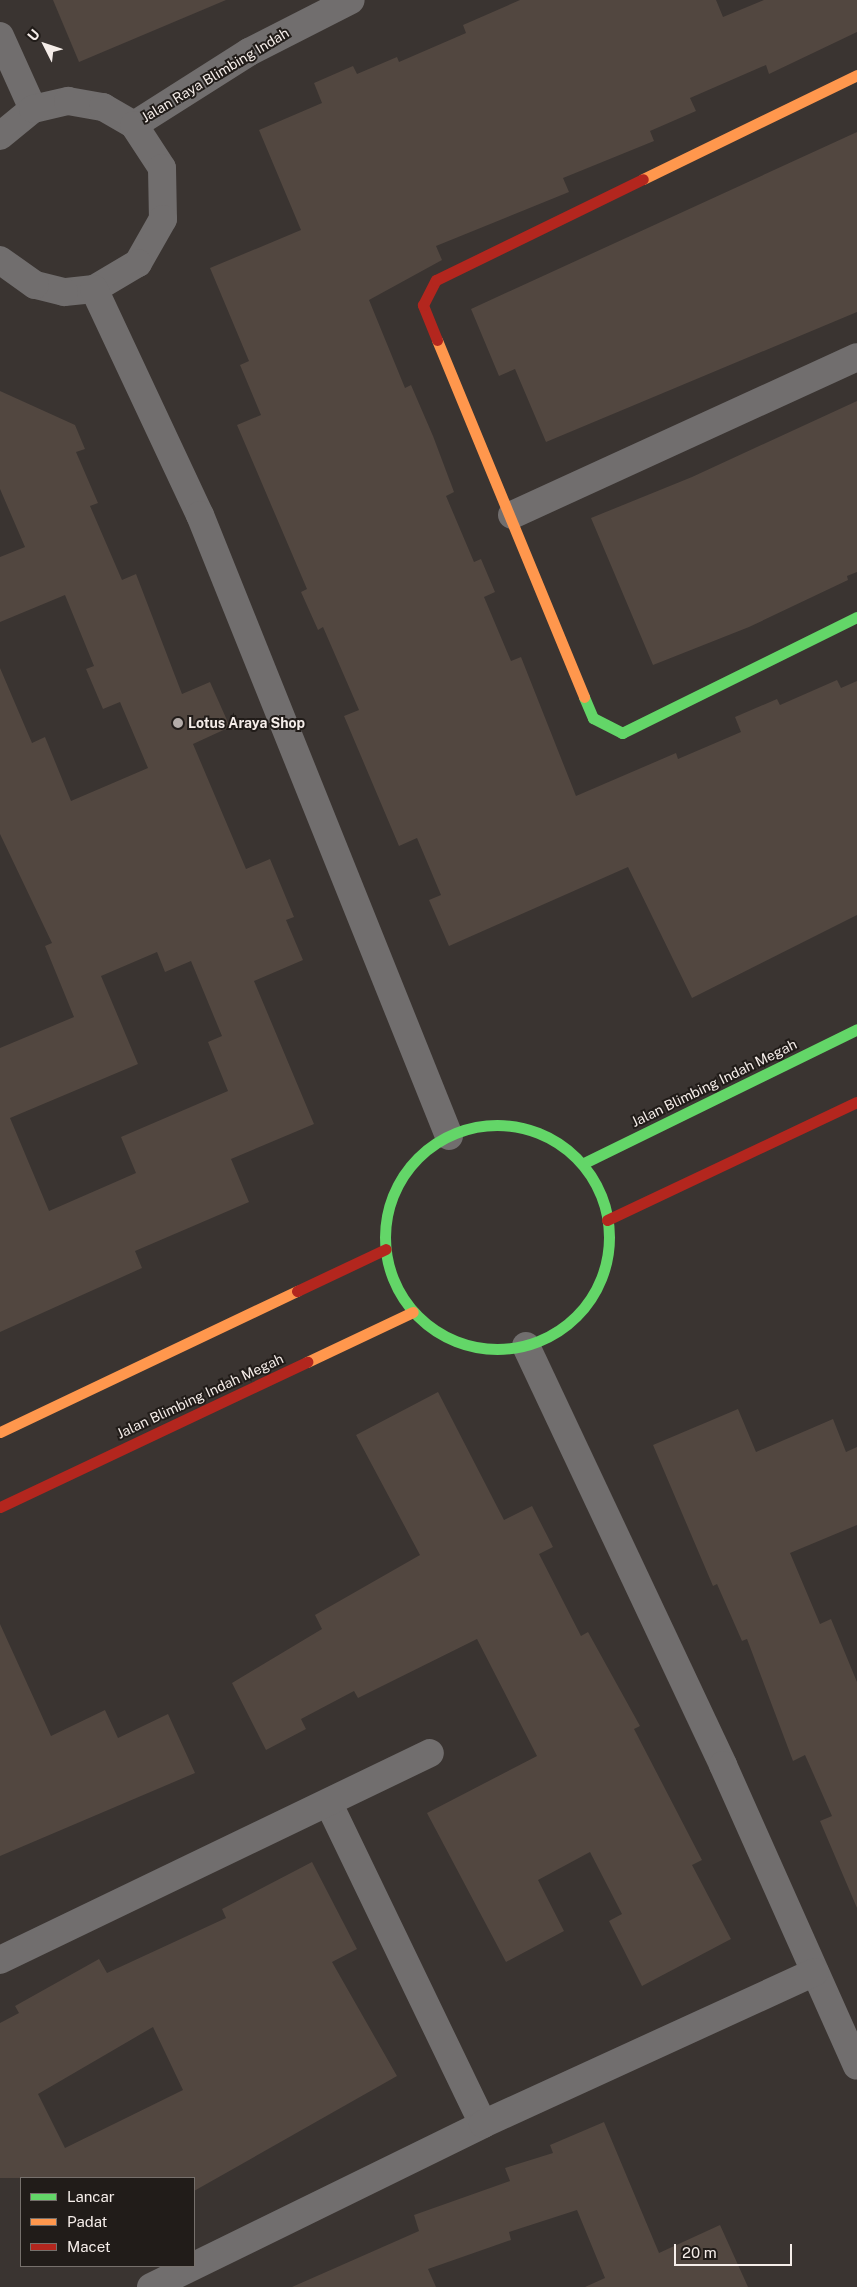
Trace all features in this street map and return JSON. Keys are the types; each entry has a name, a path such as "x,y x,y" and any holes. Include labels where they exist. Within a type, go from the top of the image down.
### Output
{"street":[{"name":"Jalan Raya Blimbing Indah","path":"134,125 249,52 351,0"},
{"path":"0,36 33,109"},
{"path":"857,75 432,283 423,305 512,515 594,718 611,731 622,734 857,617"},
{"path":"0,136 33,109 77,102 103,107 134,125 162,168 163,219 138,263 94,289 55,290 36,285 3,268"},
{"path":"94,289 200,515 449,1136"},
{"path":"512,515 857,357"},
{"name":"Jalan Blimbing Indah Megah","path":"584,1163 857,1029"},
{"path":"607,1220 857,1102"},
{"path":"484,1125 521,1126 555,1140 584,1163 602,1195 607,1220 606,1269 588,1304 561,1330 526,1346 495,1350 464,1345 436,1332 413,1312 396,1288 386,1249 391,1202 404,1175 424,1152 449,1136 484,1125"},
{"path":"0,1432 386,1249"},
{"name":"Jalan Blimbing Indah Megah","path":"0,1507 413,1312"},
{"path":"526,1346 857,2066"},
{"path":"0,1960 329,1804 430,1752"},
{"path":"329,1804 483,2124"},
{"path":"195,2265 483,2124 815,1972"},
{"path":"151,2287 192,2267"}],"building":[{"path":"53,0 226,0 79,62"},
{"path":"520,0 716,0 723,17 764,0 857,0 857,32 769,74 766,65 690,98 696,111 650,131 654,141 563,178 569,192 436,246 442,260 369,300 405,388 411,385 433,436 454,492 446,496 474,562 481,559 495,592 484,597 511,661 521,657 576,796 676,753 678,759 741,732 735,717 777,699 780,705 837,680 841,688 857,681 857,915 692,998 628,867 449,946 429,900 441,895 417,838 399,846 344,716 359,710 323,627 318,630 301,592 307,589 237,425 261,415 240,365 249,361 210,268 301,230 259,130 322,103 314,83 353,66 357,74 397,57 399,62 466,33 463,25"},
{"path":"857,132 857,312 546,442 515,369 499,376 471,309"},
{"path":"0,391 75,425 85,449 76,452 98,503 90,506 122,580 136,574 182,694 210,682 230,727 193,744 246,869 270,859 294,917 286,920 303,960 254,981 314,1124 231,1159 249,1202 135,1251 142,1268 0,1332 0,1048 74,1017 45,946 52,943 0,834 0,668 32,743 45,737 71,801 148,768 120,702 103,709 86,669 94,666 65,595 0,622 0,557 25,547 0,489","holes":["157,952 165,972 191,961 222,1036 208,1042 228,1091 121,1137 136,1173 49,1211 10,1118 138,1064 101,976"]},
{"path":"857,401 857,572 847,576 848,580 749,627 653,665 591,518 692,477"},
{"path":"438,1392 504,1520 532,1506 553,1547 539,1554 581,1636 588,1632 640,1726 634,1729 702,1860 692,1865 731,1939 642,1986 609,1921 622,1914 590,1852 538,1880 564,1931 506,1962 427,1813 537,1756 477,1639 358,1698 354,1691 301,1719 306,1729 266,1750 232,1683 322,1629 315,1615 420,1555 356,1435"},
{"path":"738,1409 756,1452 833,1419 846,1452 857,1447 857,1525 790,1553 820,1624 831,1619 857,1682 857,1908 820,1821 832,1816 805,1755 793,1761 747,1639 742,1641 717,1584 713,1586 653,1445"},
{"path":"0,1624 51,1736 105,1710 118,1738 168,1714 195,1773 0,1856"},
{"path":"312,1862 357,1949 332,1962 397,2076 195,2190 195,2177 0,2178 0,2023 19,2013 15,2006 99,1959 107,1973 226,1918 222,1909","holes":["153,2027 183,2090 65,2148 38,2094"]},
{"path":"604,2122 659,2253 720,2225 748,2287 585,2287 605,2278 577,2210 509,2232 511,2240 428,2269 436,2287 292,2287 419,2231 414,2215 510,2181 505,2168 553,2153 550,2145"}],"traffic: fast":[{"path":"584,697 593,718 622,733 857,617"},
{"path":"584,1163 857,1029"},
{"path":"497,1125 519,1127 550,1138 568,1150 584,1166 596,1184 604,1205 609,1237 607,1259 596,1290 584,1308 568,1324 550,1336 529,1344 497,1349 475,1347 444,1336 426,1324 410,1308 398,1290 390,1269 385,1237 387,1215 398,1184 410,1166 426,1150 444,1138 465,1130 497,1125"}],"traffic: slow":[{"path":"643,179 857,75"},
{"path":"437,340 584,697"},
{"path":"0,1432 297,1291"},
{"path":"307,1362 413,1312"}],"traffic: jam":[{"path":"437,340 423,305 436,280 643,179"},
{"path":"607,1220 857,1102"},
{"path":"297,1291 386,1249"},
{"path":"0,1507 307,1362"}],"place":[{"name":"Lotus Araya Shop","path":"178,723"}]}
